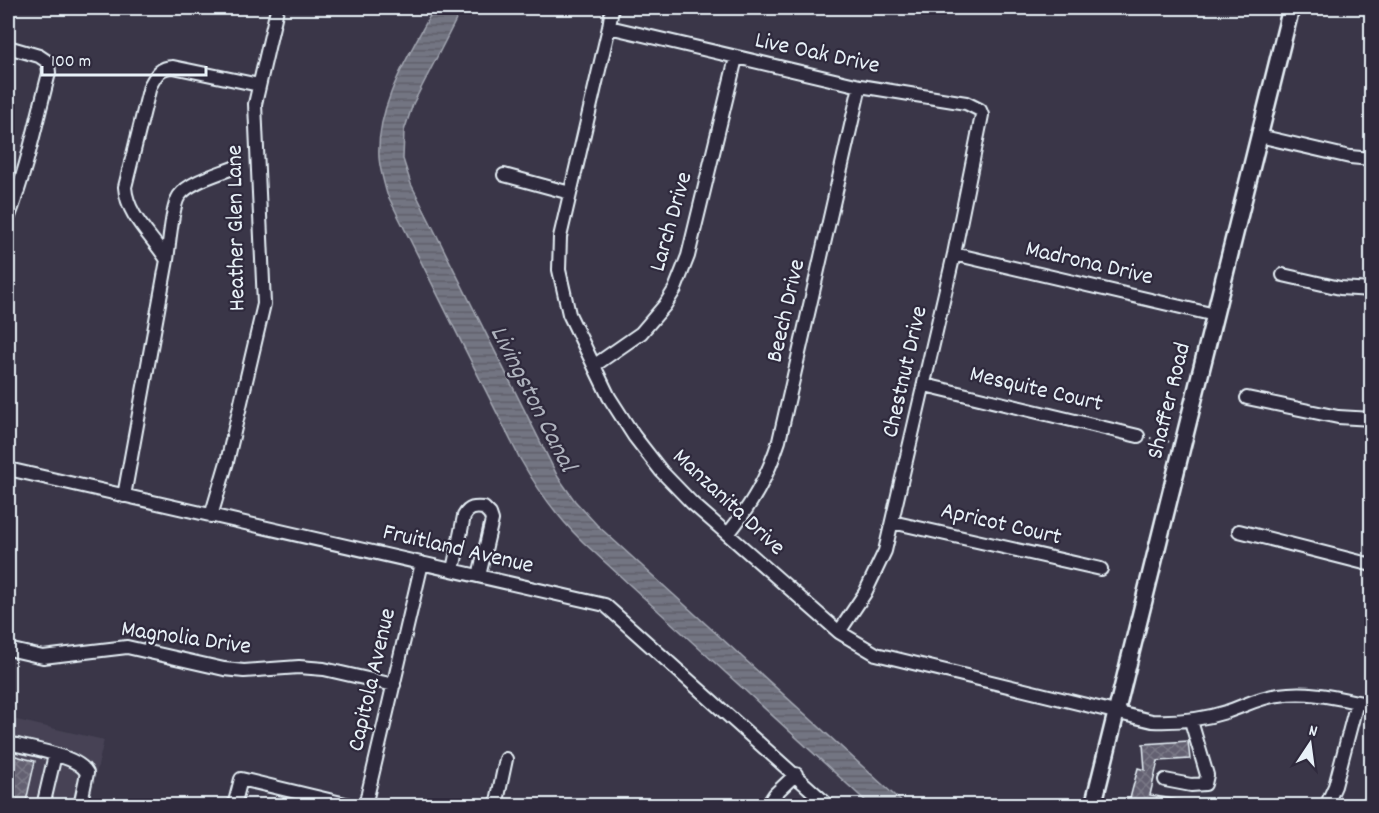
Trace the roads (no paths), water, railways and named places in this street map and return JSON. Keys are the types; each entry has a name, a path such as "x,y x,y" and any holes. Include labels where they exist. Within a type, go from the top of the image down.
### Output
{"main road":[{"name":"Shaffer Road","path":"1093,806 1291,8"}],"street":[{"name":"Heather Glen Lane","path":"212,516 264,304 255,104 280,8"},
{"name":"Manzanita Drive","path":"612,8 560,237 559,270 569,314 609,397 662,472 692,503 839,632 876,654 1152,721 1191,721 1227,712 1257,700 1290,693 1322,694 1371,705"},
{"name":"Live Oak Drive","path":"609,27 860,86 966,103 980,110"},
{"path":"8,46 39,56 48,62 49,73 19,189 8,219"},
{"name":"Larch Drive","path":"595,365 640,333 665,305 679,281 688,256 736,58"},
{"path":"167,260 129,207 125,195 125,186 150,86 157,73 165,67 173,66 259,86"},
{"name":"Beech Drive","path":"728,534 750,506 765,479 779,441 860,86"},
{"name":"Chestnut Drive","path":"839,632 876,572 885,551 954,254 982,119 980,110"},
{"path":"1259,136 1350,157 1371,159"},
{"path":"124,496 175,205 179,196 202,180 233,168"},
{"path":"504,175 570,193"},
{"name":"Madrona Drive","path":"954,254 1215,315"},
{"path":"1283,275 1340,288 1371,290"},
{"name":"Mesquite Court","path":"925,385 1138,436"},
{"path":"1247,398 1338,417 1371,419"},
{"name":"Fruitland Avenue","path":"8,470 605,605 829,806"},
{"path":"453,570 464,516 472,507 484,508 492,520 479,576"},
{"name":"Apricot Court","path":"892,522 1101,570"},
{"path":"1239,531 1371,565"},
{"name":"Capitola Avenue","path":"365,806 422,563"},
{"name":"Magnolia Drive","path":"8,649 43,657 127,647 224,669 244,671 299,666 324,669 394,685"},
{"path":"1326,806 1335,786 1357,702"},
{"path":"1165,780 1191,785 1205,784 1207,776 1191,721"},
{"path":"8,743 55,755 79,764 87,773 80,806"},
{"path":"44,806 55,755"},
{"path":"496,806 506,759"},
{"path":"767,806 795,774"},
{"path":"234,806 241,779 354,806"}],"water":[{"path":"434,8 462,8 413,104 404,131 403,159 411,184 558,477 575,501 597,525 905,805 870,805 583,542 556,512 526,469 387,194 380,167 380,138 389,99 405,61"}],"water label":[{"name":"Livingston Canal","path":"532,399"}]}
